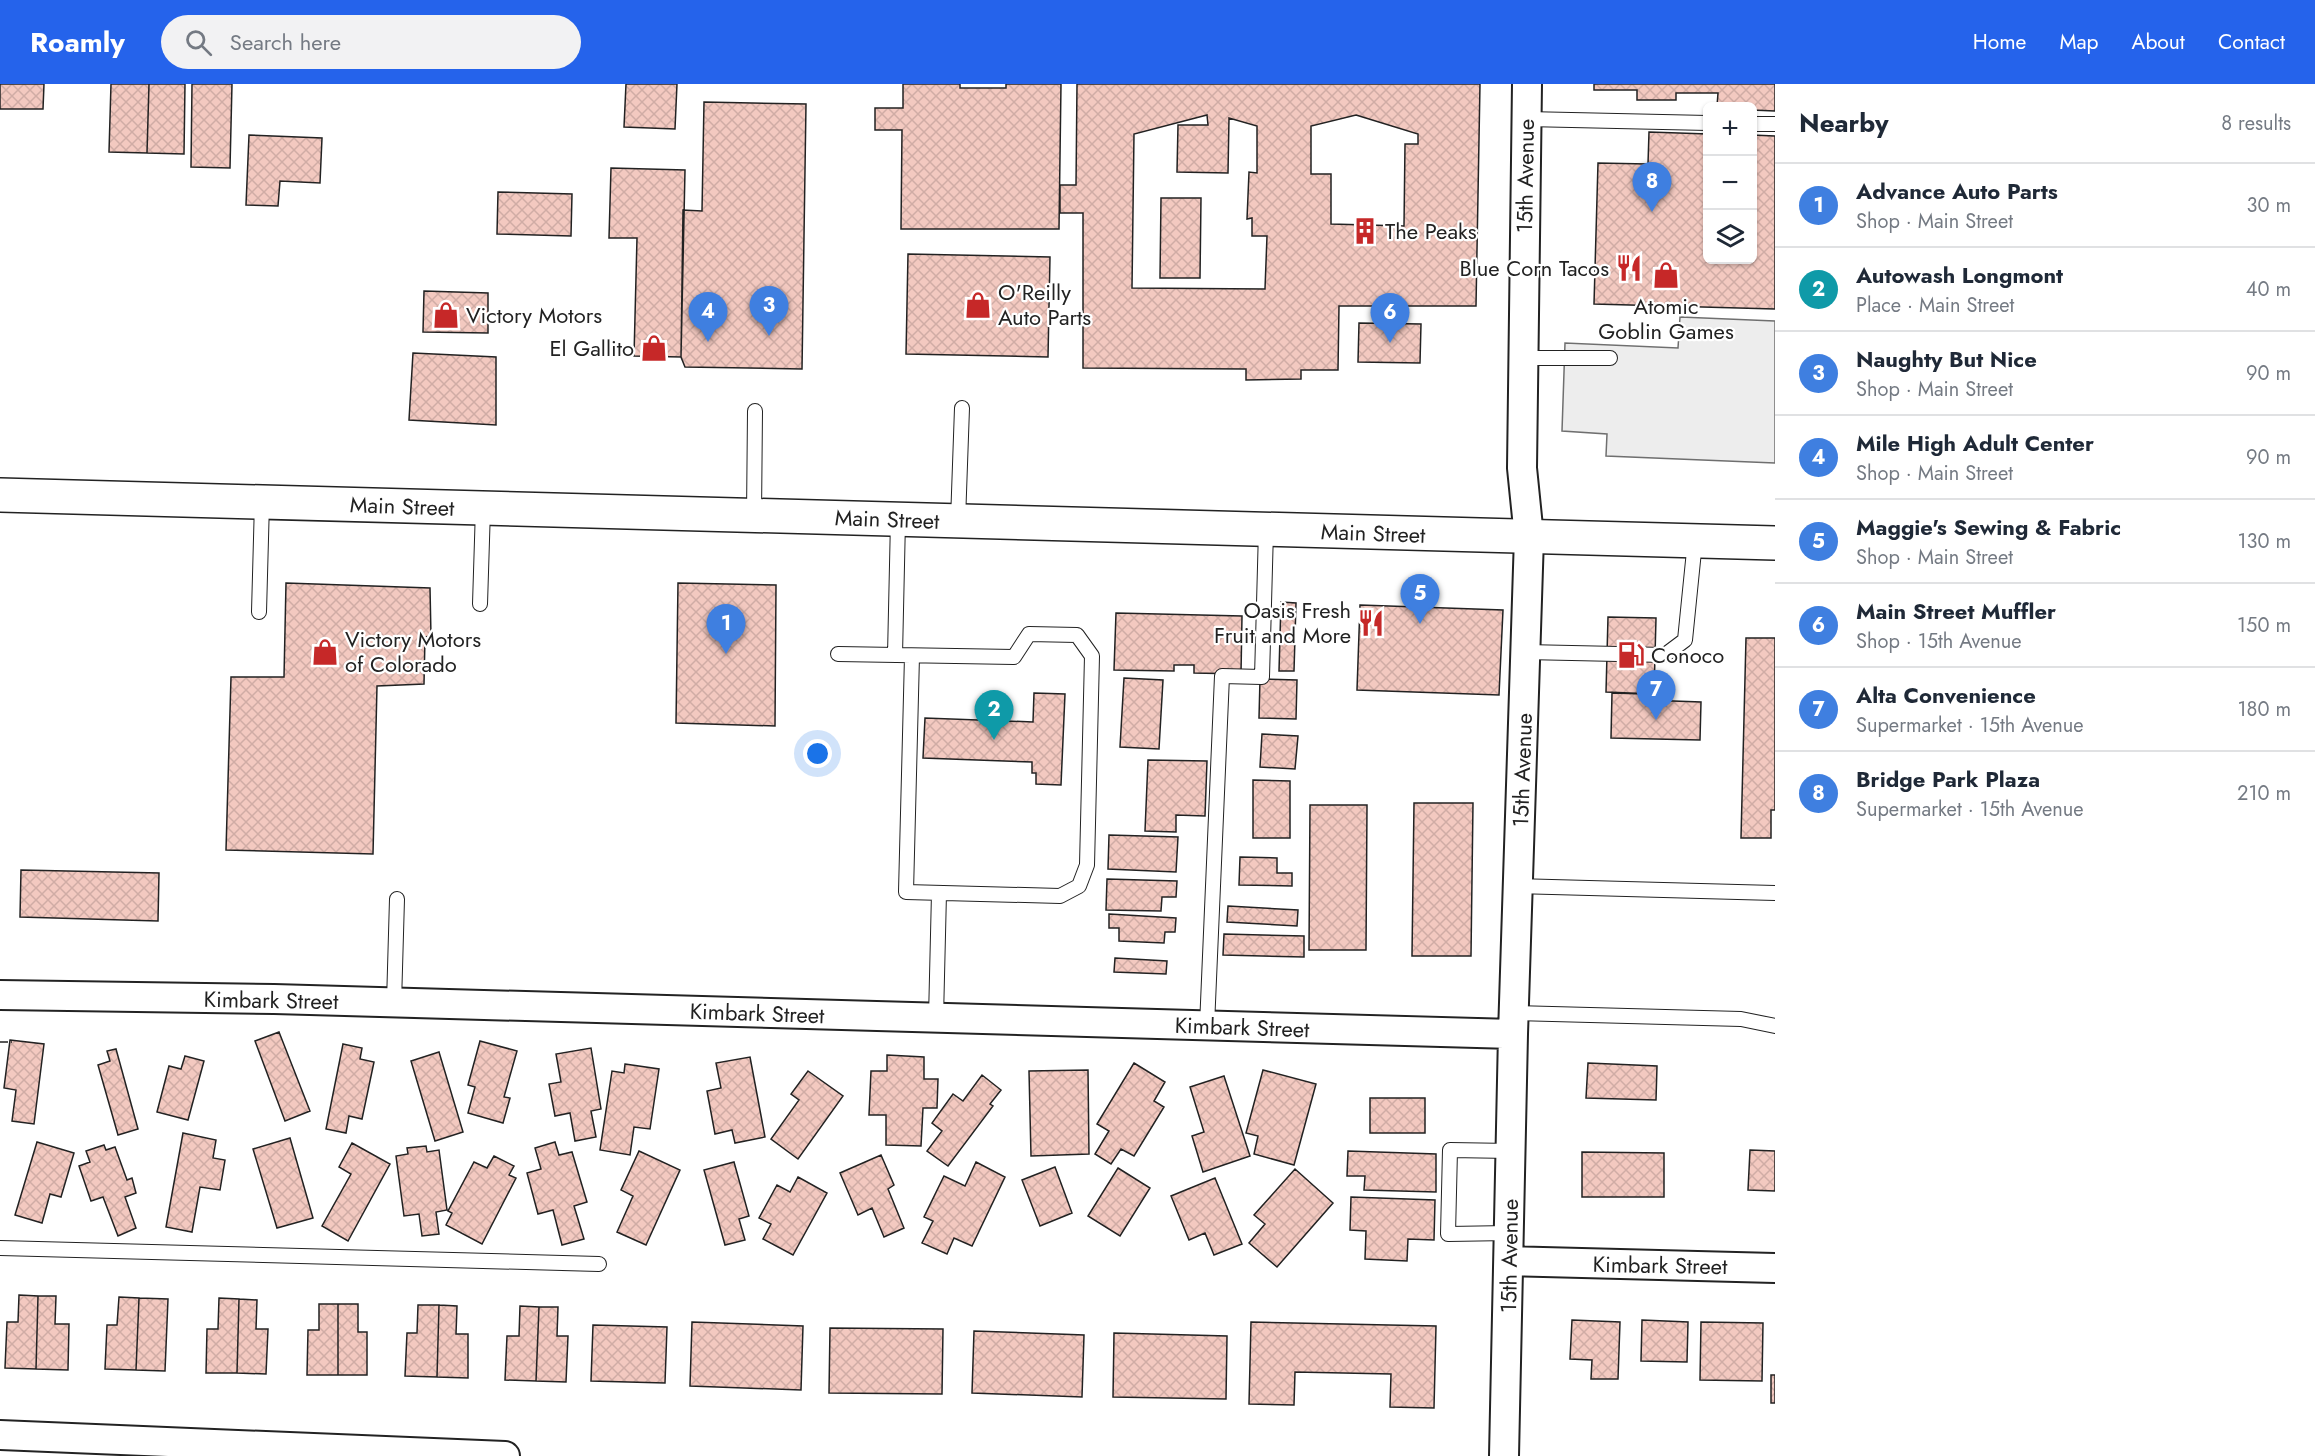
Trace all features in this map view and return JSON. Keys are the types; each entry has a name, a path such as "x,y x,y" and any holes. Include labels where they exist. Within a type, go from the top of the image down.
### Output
{"highway":[{"name":"Main Street","path":"0,495 1775,543"}],"street":[{"name":"15th Avenue","path":"1504,1456 1529,537 1522,468 1527,84"},
{"name":"Kimbark Street","path":"0,995 394,1003 1207,1026 1514,1024"},
{"name":"Kimbark Street","path":"1509,1262 1775,1268"},
{"path":"0,1435 505,1456"}],"lane":[{"path":"1526,119 1703,123"},
{"path":"1757,124 1775,124"},
{"path":"1524,358 1610,358"},
{"path":"958,521 962,408"},
{"path":"754,516 755,411"},
{"path":"259,612 262,502"},
{"path":"480,604 483,508"},
{"path":"895,655 898,520"},
{"path":"1207,1026 1222,676 1262,677 1266,530"},
{"path":"1525,652 1665,655 1685,640 1695,541"},
{"path":"838,654 1014,657 1029,634 1077,635 1092,656 1087,865 1079,886 1060,896 906,892 912,656"},
{"path":"1518,886 1775,893"},
{"path":"936,1018 939,893"},
{"path":"394,1003 397,899"},
{"path":"1514,1024 1741,1019 1775,1026"},
{"path":"1509,1233 1448,1233 1450,1150 1511,1151"},
{"path":"0,1248 599,1264"}],"shaded area":[{"path":"1680,317 1775,321 1775,463 1606,456 1607,434 1562,431 1565,343 1678,348"}],"building":[{"path":"0,84 44,84 43,109 0,109"},
{"path":"111,84 149,84 147,153 109,152"},
{"path":"149,84 185,84 184,154 147,153"},
{"path":"192,84 232,84 230,168 191,167"},
{"path":"626,84 677,84 675,129 624,127"},
{"path":"903,84 960,84 960,88 1006,88 1006,84 1061,84 1059,229 901,229 902,130 875,130 875,108 903,108"},
{"name":"The Peaks","path":"1077,84 1480,84 1476,306 1339,306 1338,370 1301,370 1301,379 1246,380 1246,369 1083,368 1083,213 1060,213 1060,185 1076,185","holes":["1207,115 1208,125 1178,125 1177,172 1228,173 1229,118 1257,126 1257,173 1249,172 1247,219 1252,218 1252,236 1267,236 1265,289 1132,288 1134,134","1356,115 1418,134 1418,144 1405,144 1404,226 1331,224 1331,174 1311,174 1311,126"]},
{"path":"1594,84 1775,84 1775,111 1757,110 1757,102 1717,102 1718,93 1676,93 1676,100 1637,100 1637,90 1594,90"},
{"path":"704,102 806,104 802,369 685,367 681,357 683,210 702,211"},
{"path":"1649,132 1703,134 1703,264 1757,264 1757,135 1775,136 1775,309 1594,304 1598,163 1648,164"},
{"path":"249,135 322,138 320,183 280,181 278,206 246,205"},
{"path":"611,168 685,170 681,357 634,356 637,238 609,238"},
{"path":"498,192 572,194 571,236 497,234"},
{"path":"1161,198 1201,198 1200,278 1160,278"},
{"name":"O'Reilly Auto Parts","path":"908,254 1050,257 1048,357 906,354"},
{"path":"424,291 488,293 488,333 423,332"},
{"path":"1359,323 1421,324 1420,363 1358,362"},
{"path":"413,353 496,357 496,425 409,420"},
{"path":"286,583 430,588 431,636 425,637 424,684 377,686 373,854 226,850 231,677 284,677"},
{"path":"678,583 776,585 775,726 676,723"},
{"path":"1281,602 1296,603 1294,671 1279,671"},
{"path":"1360,605 1503,610 1499,695 1357,690"},
{"path":"1116,613 1242,616 1241,674 1194,673 1194,665 1174,665 1174,671 1114,670"},
{"name":"Conoco","path":"1608,617 1656,618 1654,694 1606,692"},
{"path":"1746,638 1775,638 1775,810 1771,810 1771,838 1741,838"},
{"path":"1124,678 1163,680 1159,749 1120,747"},
{"path":"1260,679 1297,680 1296,719 1259,718"},
{"path":"1034,693 1065,694 1061,785 1036,784 1036,773 1032,773 1032,762 923,758 925,718 1033,722"},
{"path":"1612,693 1645,694 1645,700 1701,702 1700,740 1611,738"},
{"path":"1262,734 1298,736 1295,769 1260,767"},
{"path":"1148,760 1207,761 1205,816 1176,815 1176,832 1145,831"},
{"path":"1253,780 1290,781 1290,838 1253,838"},
{"path":"1414,803 1473,803 1471,956 1412,956"},
{"path":"1310,805 1367,805 1366,950 1309,950"},
{"path":"1109,835 1178,837 1176,872 1108,869"},
{"path":"1240,857 1277,858 1277,873 1292,873 1292,886 1239,885"},
{"path":"21,870 159,873 158,921 20,917"},
{"path":"1107,879 1177,881 1176,897 1162,897 1161,911 1106,910"},
{"path":"1228,906 1298,910 1297,926 1227,922"},
{"path":"1109,914 1176,918 1175,932 1165,932 1164,943 1119,941 1119,928 1109,928"},
{"path":"1224,934 1304,936 1304,957 1223,955"},
{"path":"1115,958 1167,961 1166,974 1114,972"},
{"path":"279,1032 310,1111 285,1121 255,1041"},
{"path":"10,1040 44,1044 34,1124 12,1121 16,1090 4,1088"},
{"path":"480,1041 517,1051 504,1097 510,1098 503,1123 468,1113 475,1087 468,1085"},
{"path":"343,1044 362,1048 360,1059 374,1062 362,1119 349,1116 346,1133 326,1129"},
{"path":"591,1048 601,1109 591,1111 596,1137 575,1141 570,1113 555,1116 549,1084 561,1082 556,1054"},
{"path":"116,1049 138,1129 118,1135 98,1065 110,1061 107,1051"},
{"path":"439,1052 463,1132 435,1141 411,1061"},
{"path":"887,1055 924,1057 924,1079 938,1079 937,1108 923,1108 921,1146 886,1145 886,1115 869,1115 871,1071 887,1071"},
{"path":"185,1056 204,1061 188,1120 157,1112 169,1066 181,1069"},
{"path":"750,1057 765,1137 735,1143 732,1130 715,1134 707,1091 721,1088 716,1063"},
{"path":"1134,1063 1165,1082 1154,1101 1164,1107 1134,1156 1121,1149 1111,1164 1095,1154 1109,1131 1097,1124"},
{"path":"1588,1063 1657,1066 1656,1100 1586,1098"},
{"path":"625,1064 659,1069 650,1129 634,1127 630,1155 600,1150 612,1071 624,1073"},
{"path":"1088,1070 1089,1154 1031,1156 1029,1071"},
{"path":"1263,1070 1316,1084 1294,1165 1254,1154 1258,1136 1246,1133"},
{"path":"808,1071 843,1096 798,1159 771,1139 799,1100 791,1094"},
{"path":"982,1075 1001,1090 990,1104 993,1106 948,1166 927,1151 942,1131 932,1123 953,1094 963,1101"},
{"path":"1224,1076 1250,1156 1203,1172 1192,1136 1204,1132 1190,1087"},
{"path":"1370,1098 1425,1098 1425,1133 1370,1133"},
{"path":"183,1133 216,1140 213,1158 225,1160 220,1190 200,1187 192,1232 166,1227"},
{"path":"290,1138 313,1218 277,1228 253,1149"},
{"path":"37,1142 74,1153 61,1197 50,1194 42,1223 15,1215"},
{"path":"555,1142 559,1155 572,1152 587,1202 574,1206 584,1239 562,1245 553,1210 538,1214 527,1173 541,1169 535,1148"},
{"path":"352,1143 390,1164 348,1241 322,1226 351,1174 339,1167"},
{"path":"104,1145 106,1150 115,1147 127,1180 132,1178 136,1193 125,1197 136,1228 118,1236 103,1197 91,1201 79,1166 90,1162 86,1151"},
{"path":"426,1146 427,1152 439,1150 447,1210 436,1212 439,1234 422,1236 419,1214 404,1216 396,1156 408,1154 407,1148"},
{"path":"1750,1150 1775,1151 1775,1191 1748,1190"},
{"path":"639,1151 680,1170 646,1245 617,1232 633,1196 621,1190"},
{"path":"1348,1151 1436,1154 1436,1192 1364,1190 1365,1176 1347,1176"},
{"path":"1582,1152 1664,1153 1664,1197 1582,1197"},
{"path":"881,1155 894,1185 888,1189 904,1228 884,1237 872,1208 858,1215 840,1173"},
{"path":"494,1156 514,1166 509,1175 516,1178 482,1244 446,1225 452,1213 448,1211 474,1162 487,1168"},
{"path":"734,1162 749,1216 739,1219 745,1240 725,1245 704,1170"},
{"path":"976,1162 1005,1177 972,1246 954,1238 947,1254 922,1243 933,1221 924,1217 944,1176 965,1186"},
{"path":"1055,1167 1072,1213 1040,1226 1022,1180"},
{"path":"1118,1168 1150,1188 1120,1236 1088,1216"},
{"path":"1295,1169 1333,1203 1277,1267 1249,1243 1265,1224 1254,1215"},
{"path":"798,1177 827,1193 793,1255 763,1239 771,1224 759,1218 777,1185 790,1192"},
{"path":"1215,1178 1242,1244 1214,1255 1205,1233 1189,1240 1171,1196"},
{"path":"1351,1197 1435,1200 1434,1240 1408,1239 1407,1261 1365,1259 1366,1231 1350,1230"},
{"path":"19,1295 38,1296 36,1369 5,1368 7,1322 18,1322"},
{"path":"38,1296 56,1296 55,1324 69,1324 68,1370 36,1369"},
{"path":"119,1297 139,1298 136,1370 105,1369 107,1325 117,1325"},
{"path":"139,1298 168,1299 165,1371 136,1370"},
{"path":"219,1298 239,1299 237,1373 206,1373 207,1329 218,1329"},
{"path":"239,1299 257,1300 256,1329 268,1329 266,1374 237,1373"},
{"path":"319,1304 338,1304 338,1375 307,1375 308,1330 319,1330"},
{"path":"338,1304 358,1304 358,1332 367,1332 367,1375 338,1375"},
{"path":"418,1305 439,1305 437,1377 405,1376 407,1333 417,1333"},
{"path":"439,1305 457,1306 456,1334 468,1334 468,1378 437,1377"},
{"path":"520,1306 539,1307 536,1381 505,1380 507,1336 519,1336"},
{"path":"539,1307 558,1307 557,1336 568,1336 566,1382 536,1381"},
{"path":"1572,1320 1620,1322 1618,1379 1591,1379 1592,1360 1570,1359"},
{"path":"1642,1320 1688,1322 1687,1362 1641,1361"},
{"path":"692,1322 803,1326 801,1390 690,1386"},
{"path":"1251,1322 1436,1326 1434,1408 1390,1407 1391,1374 1295,1372 1294,1405 1249,1404"},
{"path":"1701,1322 1763,1323 1762,1381 1700,1380"},
{"path":"593,1325 667,1327 665,1383 591,1381"},
{"path":"830,1328 943,1329 942,1394 829,1393"},
{"path":"974,1331 1084,1335 1082,1397 972,1393"},
{"path":"1114,1333 1227,1336 1226,1399 1113,1397"},
{"path":"1771,1375 1775,1375 1775,1403 1771,1403"}],"fence":[{"path":"0,1042 12,1042"}],"place":[{"name":"Bridge Park Plaza","path":"1652,212"},
{"name":"The Peaks","path":"1365,231"},
{"name":"Blue Corn Tacos","path":"1629,268"},
{"name":"Atomic Goblin Games","path":"1666,275"},
{"name":"O'Reilly Auto Parts","path":"978,305"},
{"name":"Victory Motors","path":"446,315"},
{"name":"Naughty But Nice","path":"769,336"},
{"name":"Mile High Adult Center","path":"708,342"},
{"name":"Main Street Muffler","path":"1390,343"},
{"name":"El Gallito","path":"654,348"},
{"name":"Oasis Fresh Fruit and More","path":"1371,623"},
{"name":"Maggie's Sewing & Fabric","path":"1420,624"},
{"name":"Victory Motors of Colorado","path":"325,652"},
{"name":"Advance Auto Parts","path":"726,654"},
{"name":"Conoco","path":"1631,655"},
{"name":"Alta Convenience","path":"1656,720"},
{"name":"Autowash Longmont","path":"994,740"}]}
